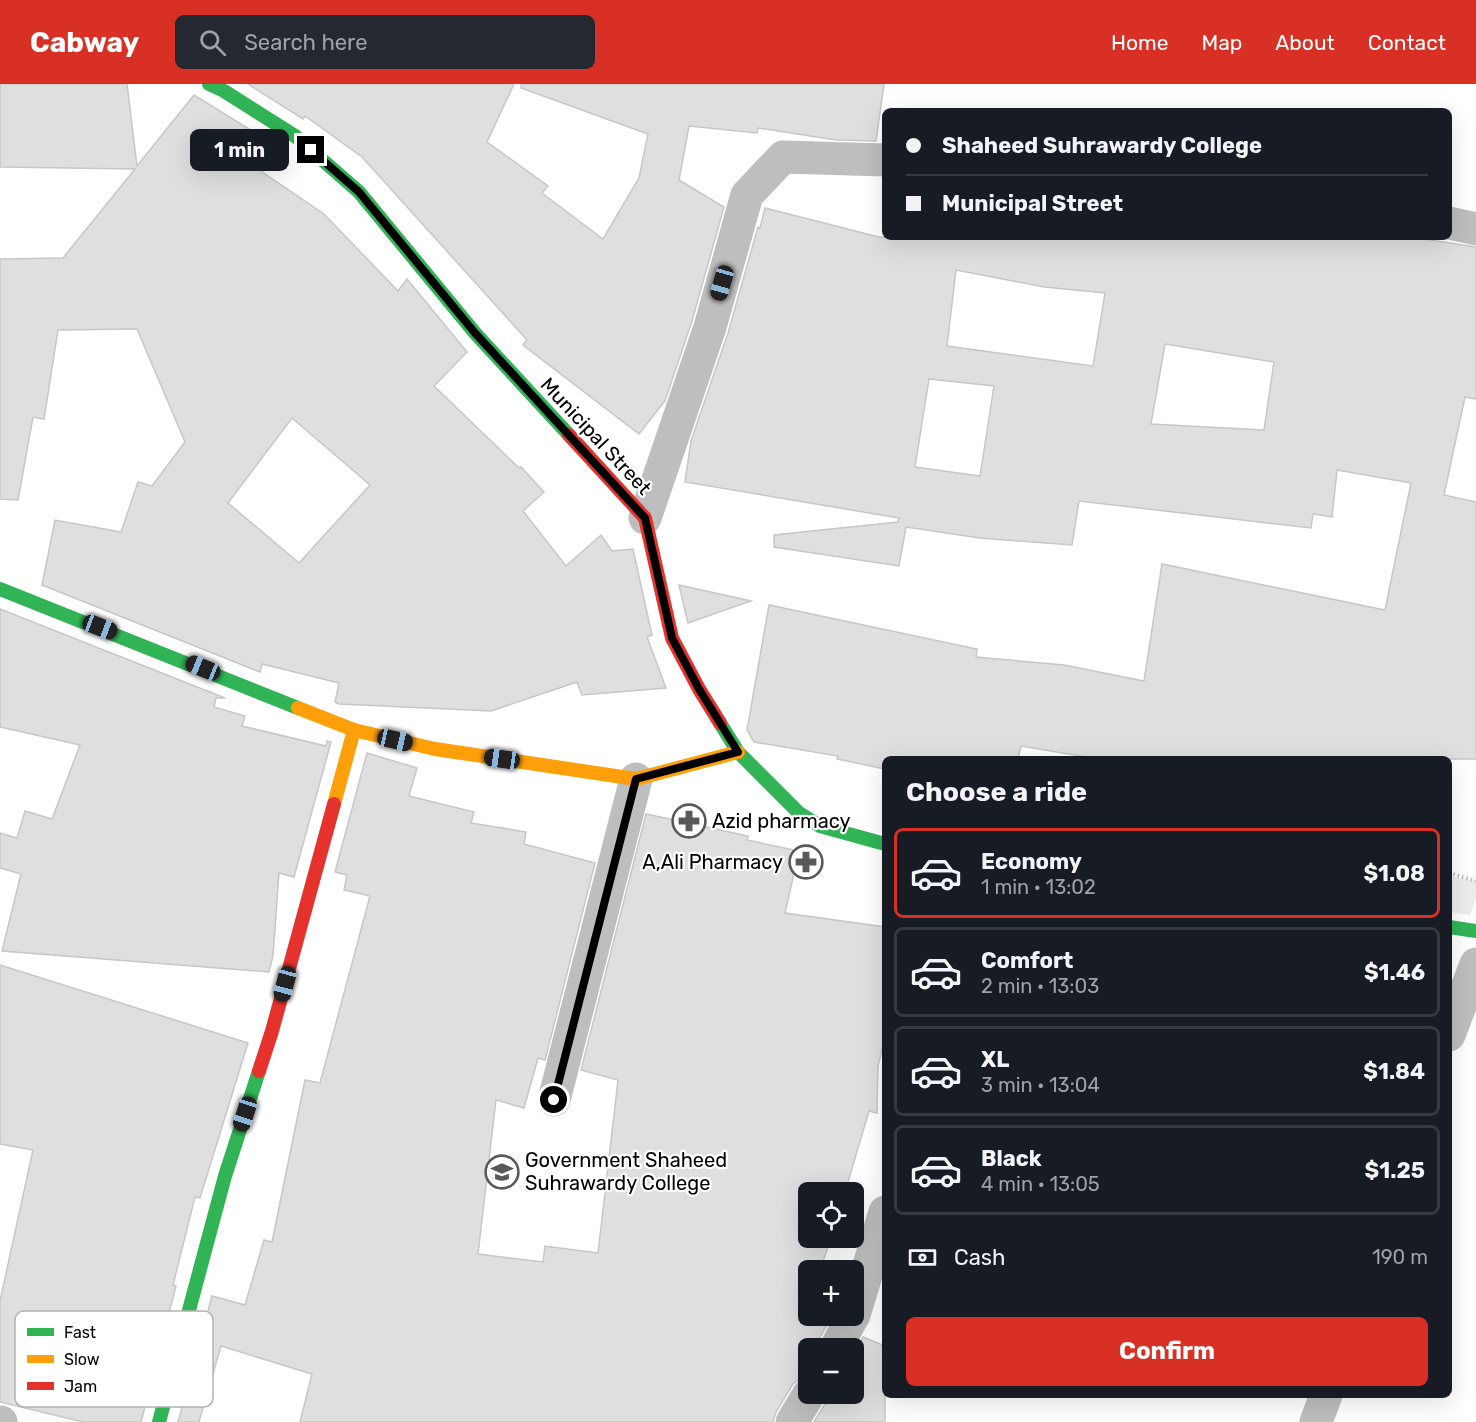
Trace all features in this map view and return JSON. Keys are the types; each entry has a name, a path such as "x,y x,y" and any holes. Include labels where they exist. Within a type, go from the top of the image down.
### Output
{"street":[{"name":"Municipal Street","path":"209,84 295,136 359,192 475,333 645,518 672,638 699,689 738,752 799,813 820,826 847,836 882,843"},
{"path":"645,518 710,327 747,195 783,157 882,160"},
{"path":"1452,224 1476,229"},
{"path":"0,589 354,730 435,749 636,779 738,752"},
{"path":"189,1311 225,1176 272,1030 354,730"},
{"path":"554,1100 636,779"},
{"path":"1452,927 1476,931"},
{"path":"1452,1027 1476,964"},
{"path":"864,1280 882,1222"},
{"path":"1316,1422 1325,1398"},
{"path":"792,1422 803,1404"},
{"path":"159,1422 163,1407"}],"path":[{"path":"1452,874 1476,881"}],"shaded area":[{"path":"1452,877 1476,881 1476,899 1470,915 1452,912"}],"building":[{"path":"0,84 127,84 137,166 194,95 278,147 258,169 324,214 398,291 407,279 467,352 434,386 519,468 521,467 544,492 523,511 566,566 601,535 612,551 633,549 652,635 647,637 666,688 582,695 577,682 491,711 339,704 335,702 339,683 262,664 260,672 42,585 55,520 121,532 138,482 152,486 185,442 137,329 58,330 44,419 33,417 18,500 0,499 0,259 63,258 135,169 0,167","holes":["292,418 370,485 299,563 228,503"]},
{"path":"248,84 514,84 487,142 548,186 542,193 603,239 639,178 648,134 521,88 521,84 884,84 876,141 836,140 758,128 757,133 689,126 679,180 724,207 692,321 665,401 639,434 523,345 527,340 362,157 305,116 303,119"},
{"path":"765,208 882,237 882,240 1430,240 1476,247 1476,399 1465,397 1444,495 1476,502 1476,759 1452,759 1452,756 1080,756 1021,746 1019,756 882,756 882,768 837,759 838,756 754,742 747,730 769,605 977,649 976,657 1064,665 1144,681 1162,564 1385,610 1411,483 1337,470 1332,517 1313,514 1311,528 1079,501 1072,545 980,538 906,527 899,566 774,547 774,535 898,522 899,518 685,482 691,441 728,333 758,227 760,228","holes":["956,270 1044,287 1105,293 1093,366 947,346","1165,344 1274,362 1264,430 1151,424","929,379 994,386 980,476 915,467"]},
{"path":"679,585 751,601 688,623"},
{"path":"0,609 225,698 216,698 214,707 245,716 242,726 326,746 327,741 331,742 294,877 279,873 273,956 269,972 2,951 21,874 0,868 0,833 17,838 25,811 52,819 80,745 0,727"},
{"path":"367,753 417,768 409,796 474,812 471,823 526,832 524,844 595,863 545,1060 538,1058 524,1108 496,1100 478,1254 543,1262 545,1246 598,1253 618,1080 581,1070 646,814 748,836 747,840 799,851 785,913 882,927 882,1050 878,1066 877,1113 869,1111 848,1182 798,1182 798,1248 828,1248 823,1260 798,1260 798,1326 826,1326 820,1338 798,1338 798,1380 776,1412 773,1422 300,1422 312,1374 221,1346 213,1374 213,1311 208,1311 212,1296 245,1305 264,1240 272,1242 305,1080 320,1083 370,896 344,890 347,875 335,872"},
{"path":"0,965 248,1043 200,1198 195,1197 173,1285 176,1286 170,1311 15,1311 15,1406 0,1402 0,1301 33,1150 0,1144"},
{"path":"863,1337 882,1345 882,1398 885,1398 885,1422 814,1422 825,1404 864,1404 862,1338"},
{"path":"21,1407 145,1407 141,1422 83,1422"},
{"path":"182,1407 203,1407 199,1422 178,1422"}],"traffic: fast":[{"path":"209,84 295,136 359,192 475,333 569,435"},
{"path":"0,589 298,708"},
{"path":"720,723 738,752 799,813 820,826 882,843"},
{"path":"1452,927 1476,931"},
{"path":"189,1311 225,1176 259,1071"},
{"path":"159,1422 163,1407"}],"traffic: slow":[{"path":"298,708 354,730 435,749 636,779 738,752"},
{"path":"334,804 354,730"}],"traffic: jam":[{"path":"569,435 645,518 672,638 720,723"},
{"path":"259,1071 334,804"}],"place":[{"name":"Azid pharmacy","path":"689,821"},
{"name":"A,Ali Pharmacy","path":"806,862"},
{"name":"Government Shaheed Suhrawardy College","path":"502,1172"}],"route":[{"path":"311,150 359,192 475,333 645,518 672,638 699,689 738,752 636,779 554,1100"}]}
